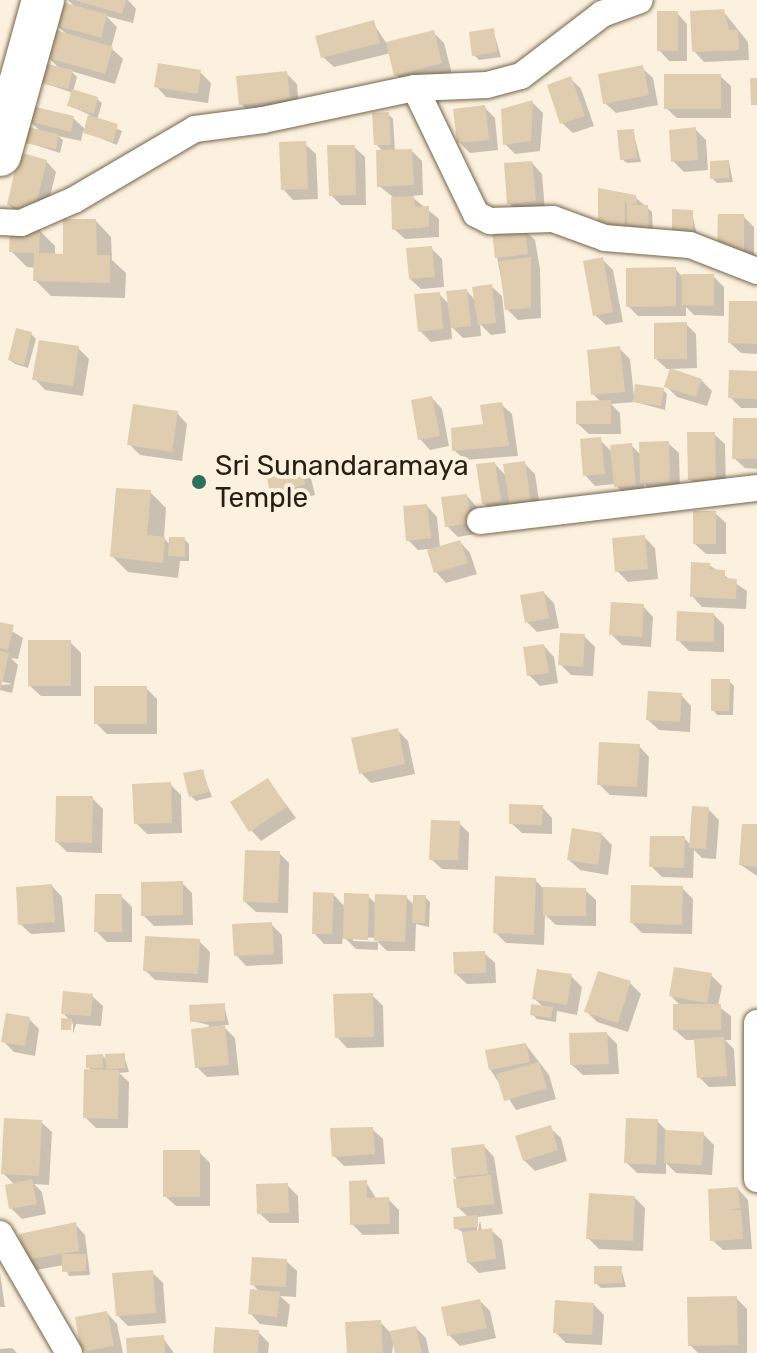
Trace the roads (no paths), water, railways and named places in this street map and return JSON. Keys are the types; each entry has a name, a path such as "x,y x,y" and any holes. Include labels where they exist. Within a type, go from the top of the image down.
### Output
{"main road":[{"path":"0,155 43,0"}],"street":[{"path":"0,222 21,223 74,200 195,129 263,120 415,88 487,85 521,76 602,14 640,0"},
{"path":"415,88 476,214 490,221 553,219 605,238 690,245 757,271"},
{"path":"480,521 757,488"},
{"path":"757,1023 757,1179"},
{"path":"0,1234 69,1353"}],"place":[{"name":"Sri Sunandaramaya Temple","path":"199,482"}]}
